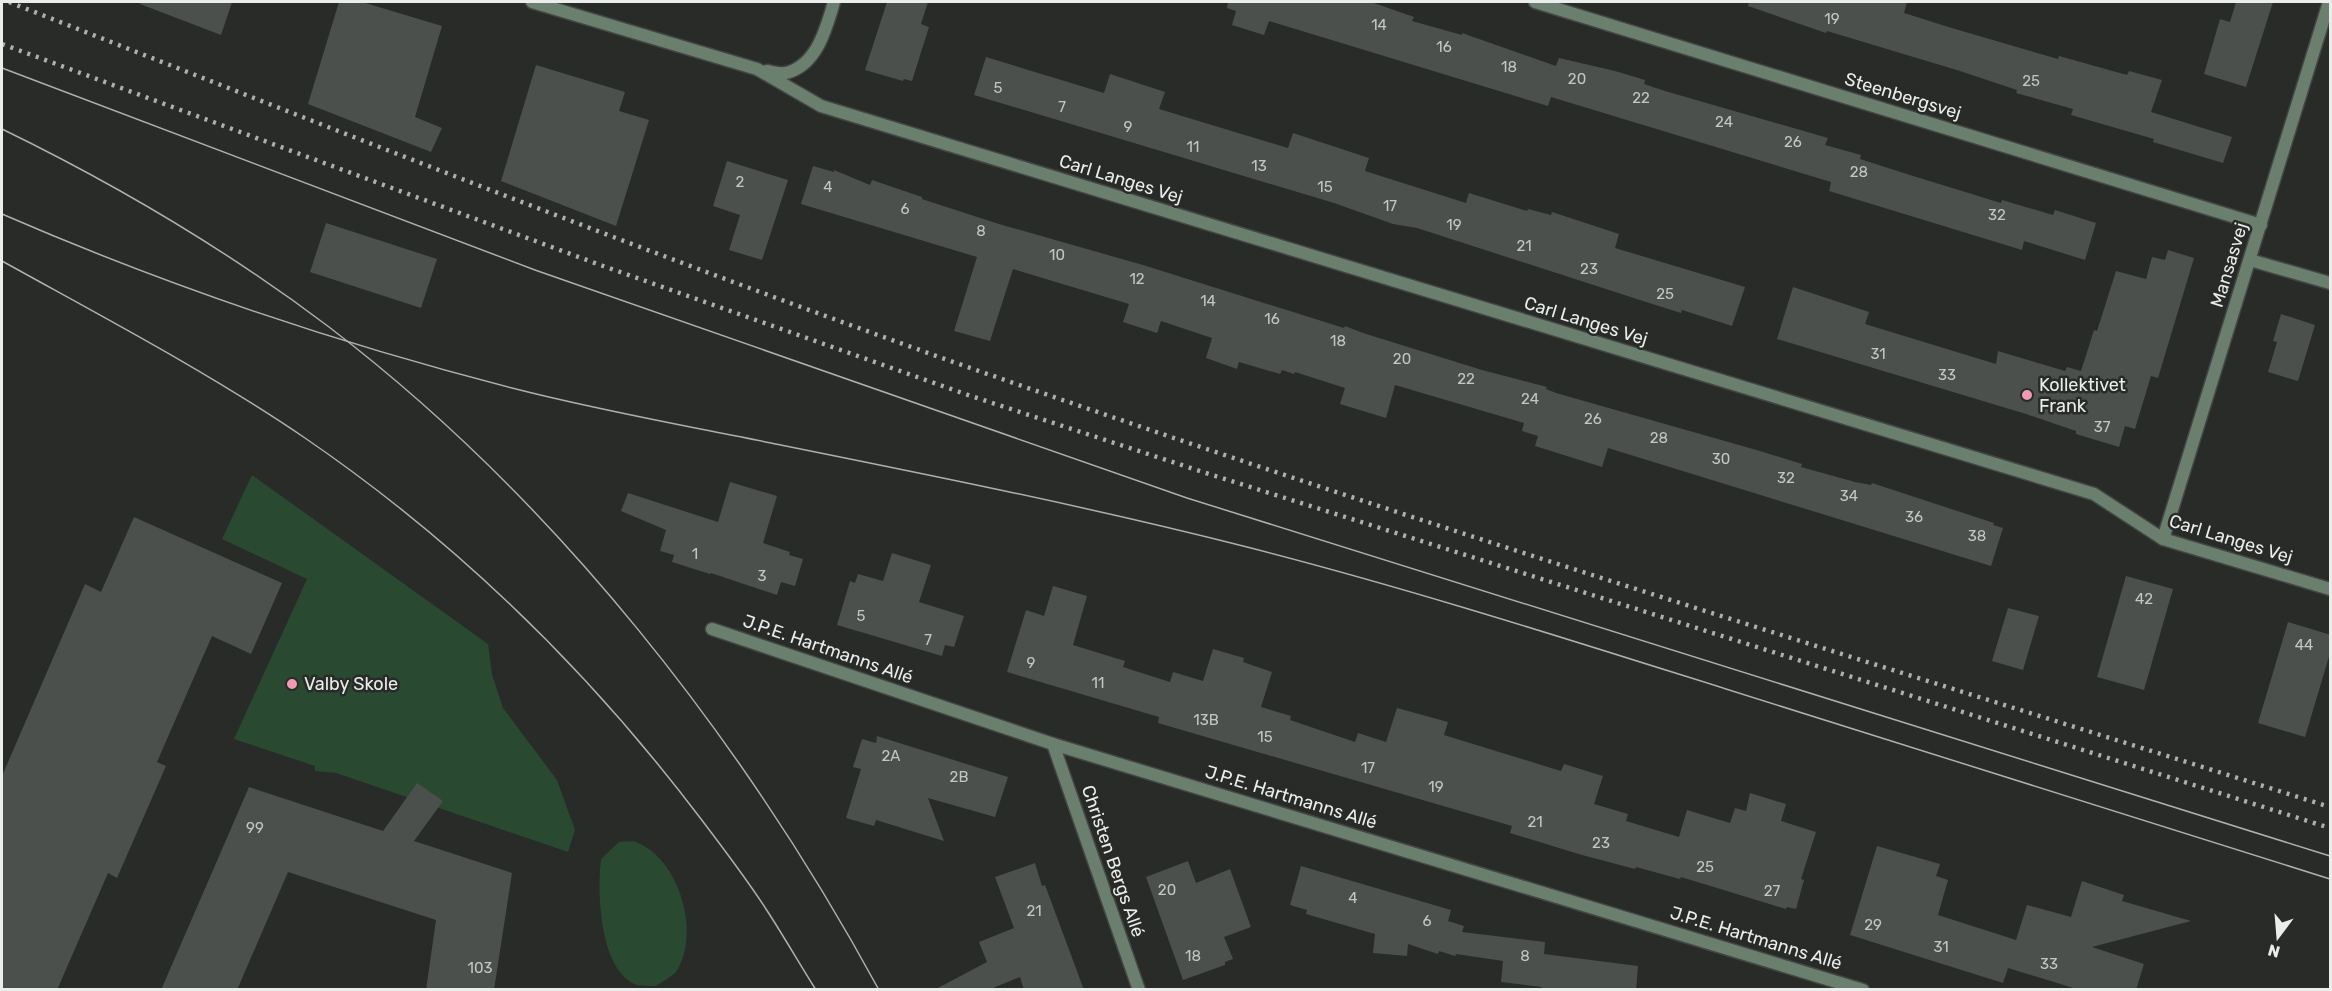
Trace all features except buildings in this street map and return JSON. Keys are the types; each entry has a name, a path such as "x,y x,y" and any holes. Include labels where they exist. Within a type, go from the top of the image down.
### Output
{"street":[{"path":"532,2 757,69 784,74 807,63 818,46 834,2"},
{"name":"Steenbergsvej","path":"1535,2 2260,225"},
{"name":"Mansasvej","path":"2163,539 2329,2"},
{"name":"Carl Langes Vej","path":"757,69 821,106 2094,494 2163,539 2331,589"},
{"path":"2250,260 2331,284"},
{"name":"J.P.E. Hartmanns Allé","path":"711,629 1053,744 1863,990"},
{"name":"Christen Bergs Allé","path":"1053,744 1139,990"}],"green space":[{"path":"252,475 488,644 492,674 503,708 557,780 575,830 568,852 336,773 315,771 315,766 234,739 307,579 222,539"},
{"path":"619,842 636,842 652,852 665,865 682,898 687,936 684,953 676,972 656,986 637,985 624,977 615,964 603,929 600,890 601,859"}],"tram line":[{"path":"2,68 535,270 1187,498 2330,856"},
{"path":"2,129 129,196 251,271 329,327 412,395 492,468 567,547 638,630 705,716 768,805 826,897 879,990"},
{"path":"2,214 193,290 323,334 454,373 582,405 1069,505 1188,532 1307,563 1547,633 2330,879"},
{"path":"2,261 231,390 305,438 361,478 468,565 567,661 658,764 750,886 816,990"}],"railway":[{"path":"9,2 613,237 979,371 1484,540 2330,807"},
{"path":"2,44 603,266 968,395 1206,473 2330,828"}],"place":[{"name":"Kollektivet Frank","path":"2027,395"},
{"name":"Valby Skole","path":"292,684"}]}
